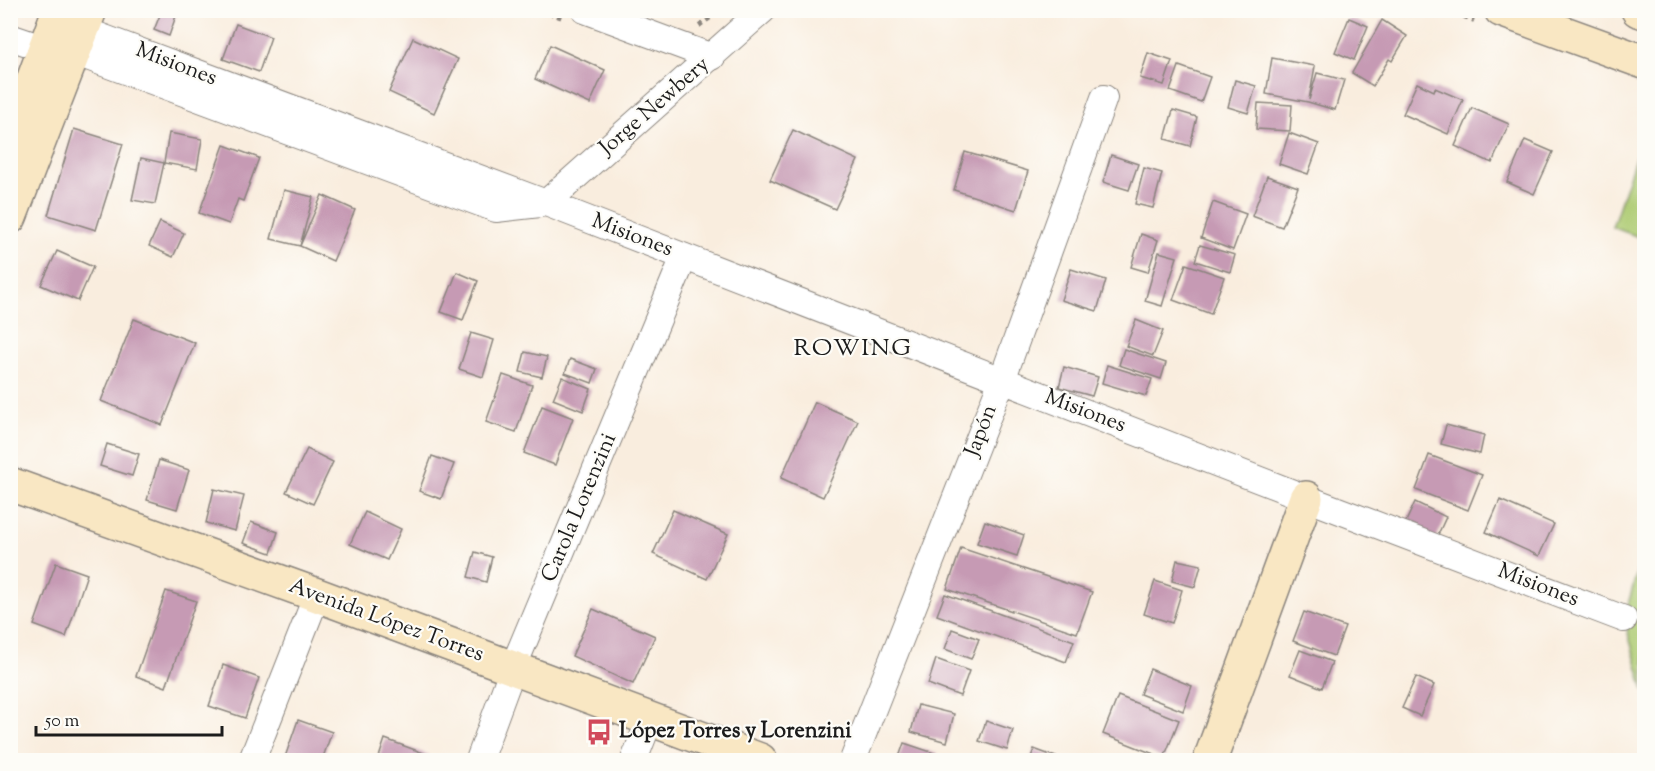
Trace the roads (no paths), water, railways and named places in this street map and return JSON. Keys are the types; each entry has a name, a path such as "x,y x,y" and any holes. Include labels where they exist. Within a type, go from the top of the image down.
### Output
{"main road":[{"path":"1501,10 1644,62"},
{"path":"1638,10 1644,12"},
{"path":"10,143 70,30"},
{"path":"10,217 70,30"},
{"name":"Avenida López Torres","path":"10,484 317,595 760,760"},
{"path":"1210,760 1305,498"}],"street":[{"path":"585,10 712,57"},
{"name":"Jorge Newbery","path":"546,203 763,10"},
{"name":"Misiones","path":"10,37 70,30 496,209 546,203 1305,498 1624,619"},
{"name":"Japón","path":"853,760 1002,380 1104,98"},
{"name":"Carola Lorenzini","path":"479,760 513,668 684,257"},
{"path":"252,760 317,595"},
{"path":"634,760 650,719"}],"place":[{"name":"López Torres y Lorenzini","path":"599,732"}],"district":[{"name":"ROWING","path":"853,349"}]}
